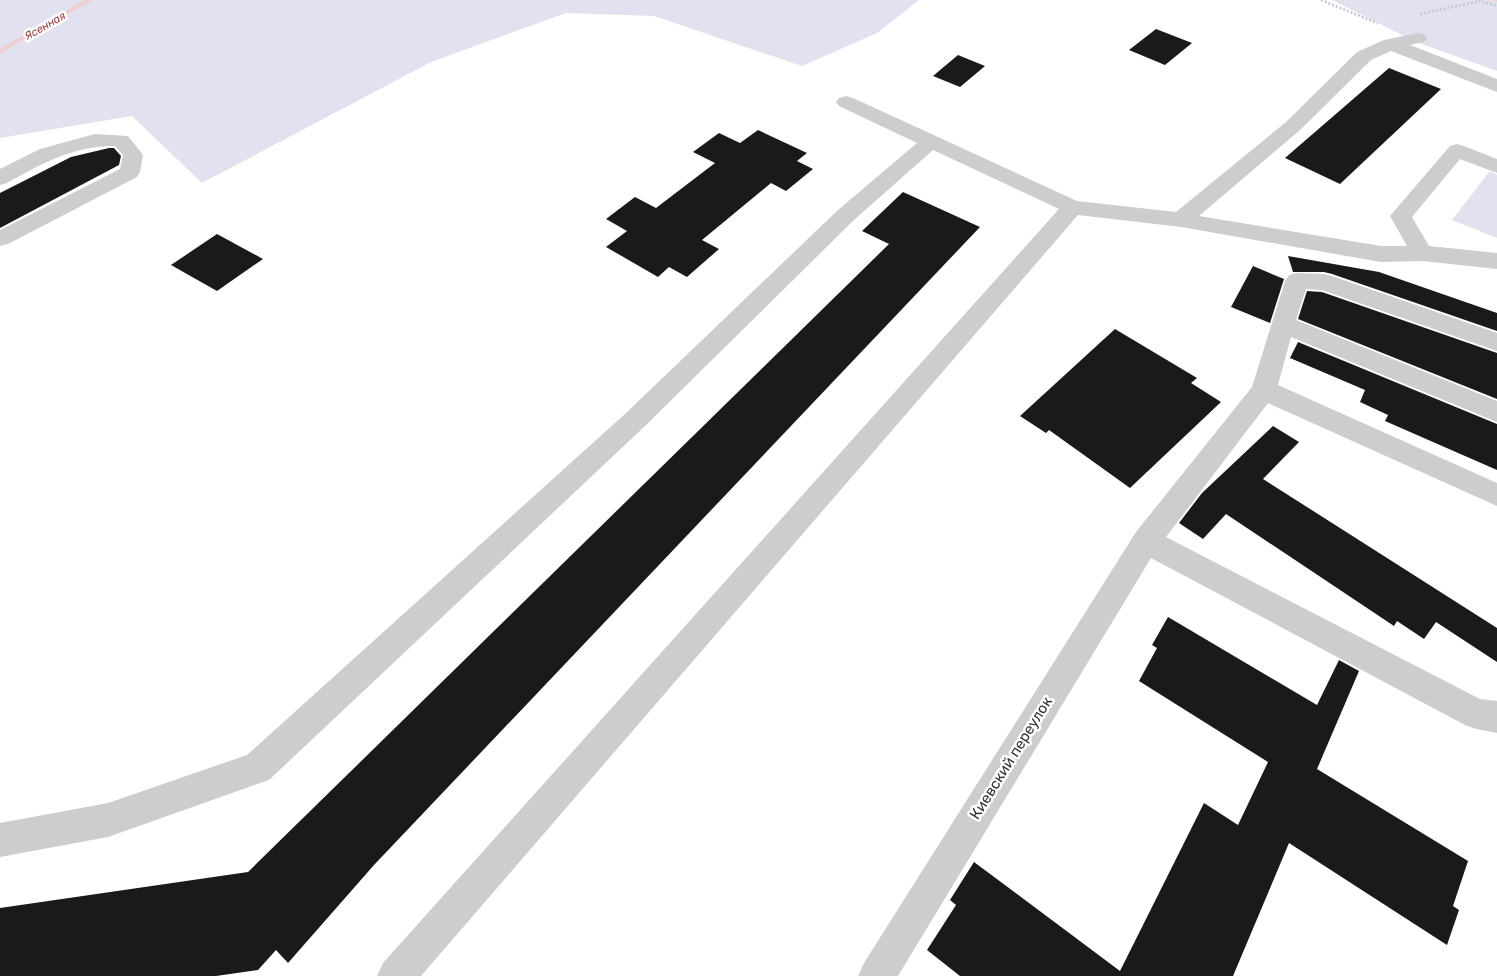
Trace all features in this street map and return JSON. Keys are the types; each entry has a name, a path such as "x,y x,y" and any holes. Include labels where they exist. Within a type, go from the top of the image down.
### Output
{"street":[{"path":"1181,220 1293,126 1364,56 1390,44 1418,38"},
{"path":"1390,44 1497,86"},
{"path":"846,102 1073,207 1181,220 1381,254 1422,253 1497,261"},
{"path":"0,178 47,154 95,140 121,140 133,155 130,172 0,239"},
{"path":"0,840 108,820 257,768 635,420 846,215 932,141"},
{"path":"1422,253 1402,216 1457,150 1497,167"},
{"path":"396,976 1073,207"},
{"path":"1497,342 1324,282 1297,281 1264,390 1497,495"},
{"path":"1283,324 1497,412"},
{"name":"Киевский переулок","path":"877,976 1146,541 1264,390"},
{"path":"1146,541 1476,714 1497,717"}],"shaded area":[{"path":"0,0 919,0 877,33 802,66 654,16 566,13 431,62 202,183 132,116 0,138"},
{"path":"1332,0 1497,0 1497,71 1416,42"},
{"path":"1490,171 1497,175 1497,238 1452,220"}],"building":[{"path":"1156,29 1192,43 1165,65 1129,50"},
{"path":"958,55 985,66 960,87 933,76"},
{"path":"1389,68 1441,89 1340,184 1285,158"},
{"path":"758,130 807,153 797,161 813,169 786,191 771,183 702,240 719,249 687,277 669,267 658,277 606,247 627,231 606,219 635,197 656,208 715,163 693,152 719,133 740,143"},
{"path":"114,148 121,156 119,165 0,228 0,193 71,157"},
{"path":"903,192 980,227 374,865 288,963 276,950 258,970 216,976 0,976 0,908 248,872 889,244 862,231"},
{"path":"217,234 263,259 217,291 171,265"},
{"path":"1288,256 1379,272 1497,313 1497,331 1332,274 1324,272 1293,272"},
{"path":"1253,266 1284,279 1270,323 1231,307"},
{"path":"1307,291 1322,292 1497,353 1497,399 1298,319"},
{"path":"1115,329 1197,378 1191,383 1221,402 1130,488 1049,430 1046,433 1020,416"},
{"path":"1298,342 1497,424 1497,470 1385,421 1388,415 1360,402 1365,390 1290,358"},
{"path":"1273,426 1299,442 1263,479 1497,628 1497,662 1436,622 1424,639 1397,621 1394,626 1226,514 1203,539 1179,523 1202,493"},
{"path":"1168,617 1317,705 1339,660 1359,671 1317,769 1468,861 1453,906 1459,910 1447,945 1289,843 1233,976 960,976 927,950 956,905 950,900 974,862 1120,971 1204,803 1238,825 1268,762 1139,681 1157,648 1152,645"}],"waterway":[{"name":"Ясенная","path":"0,52 16,41 50,26 66,13 90,0"}]}
